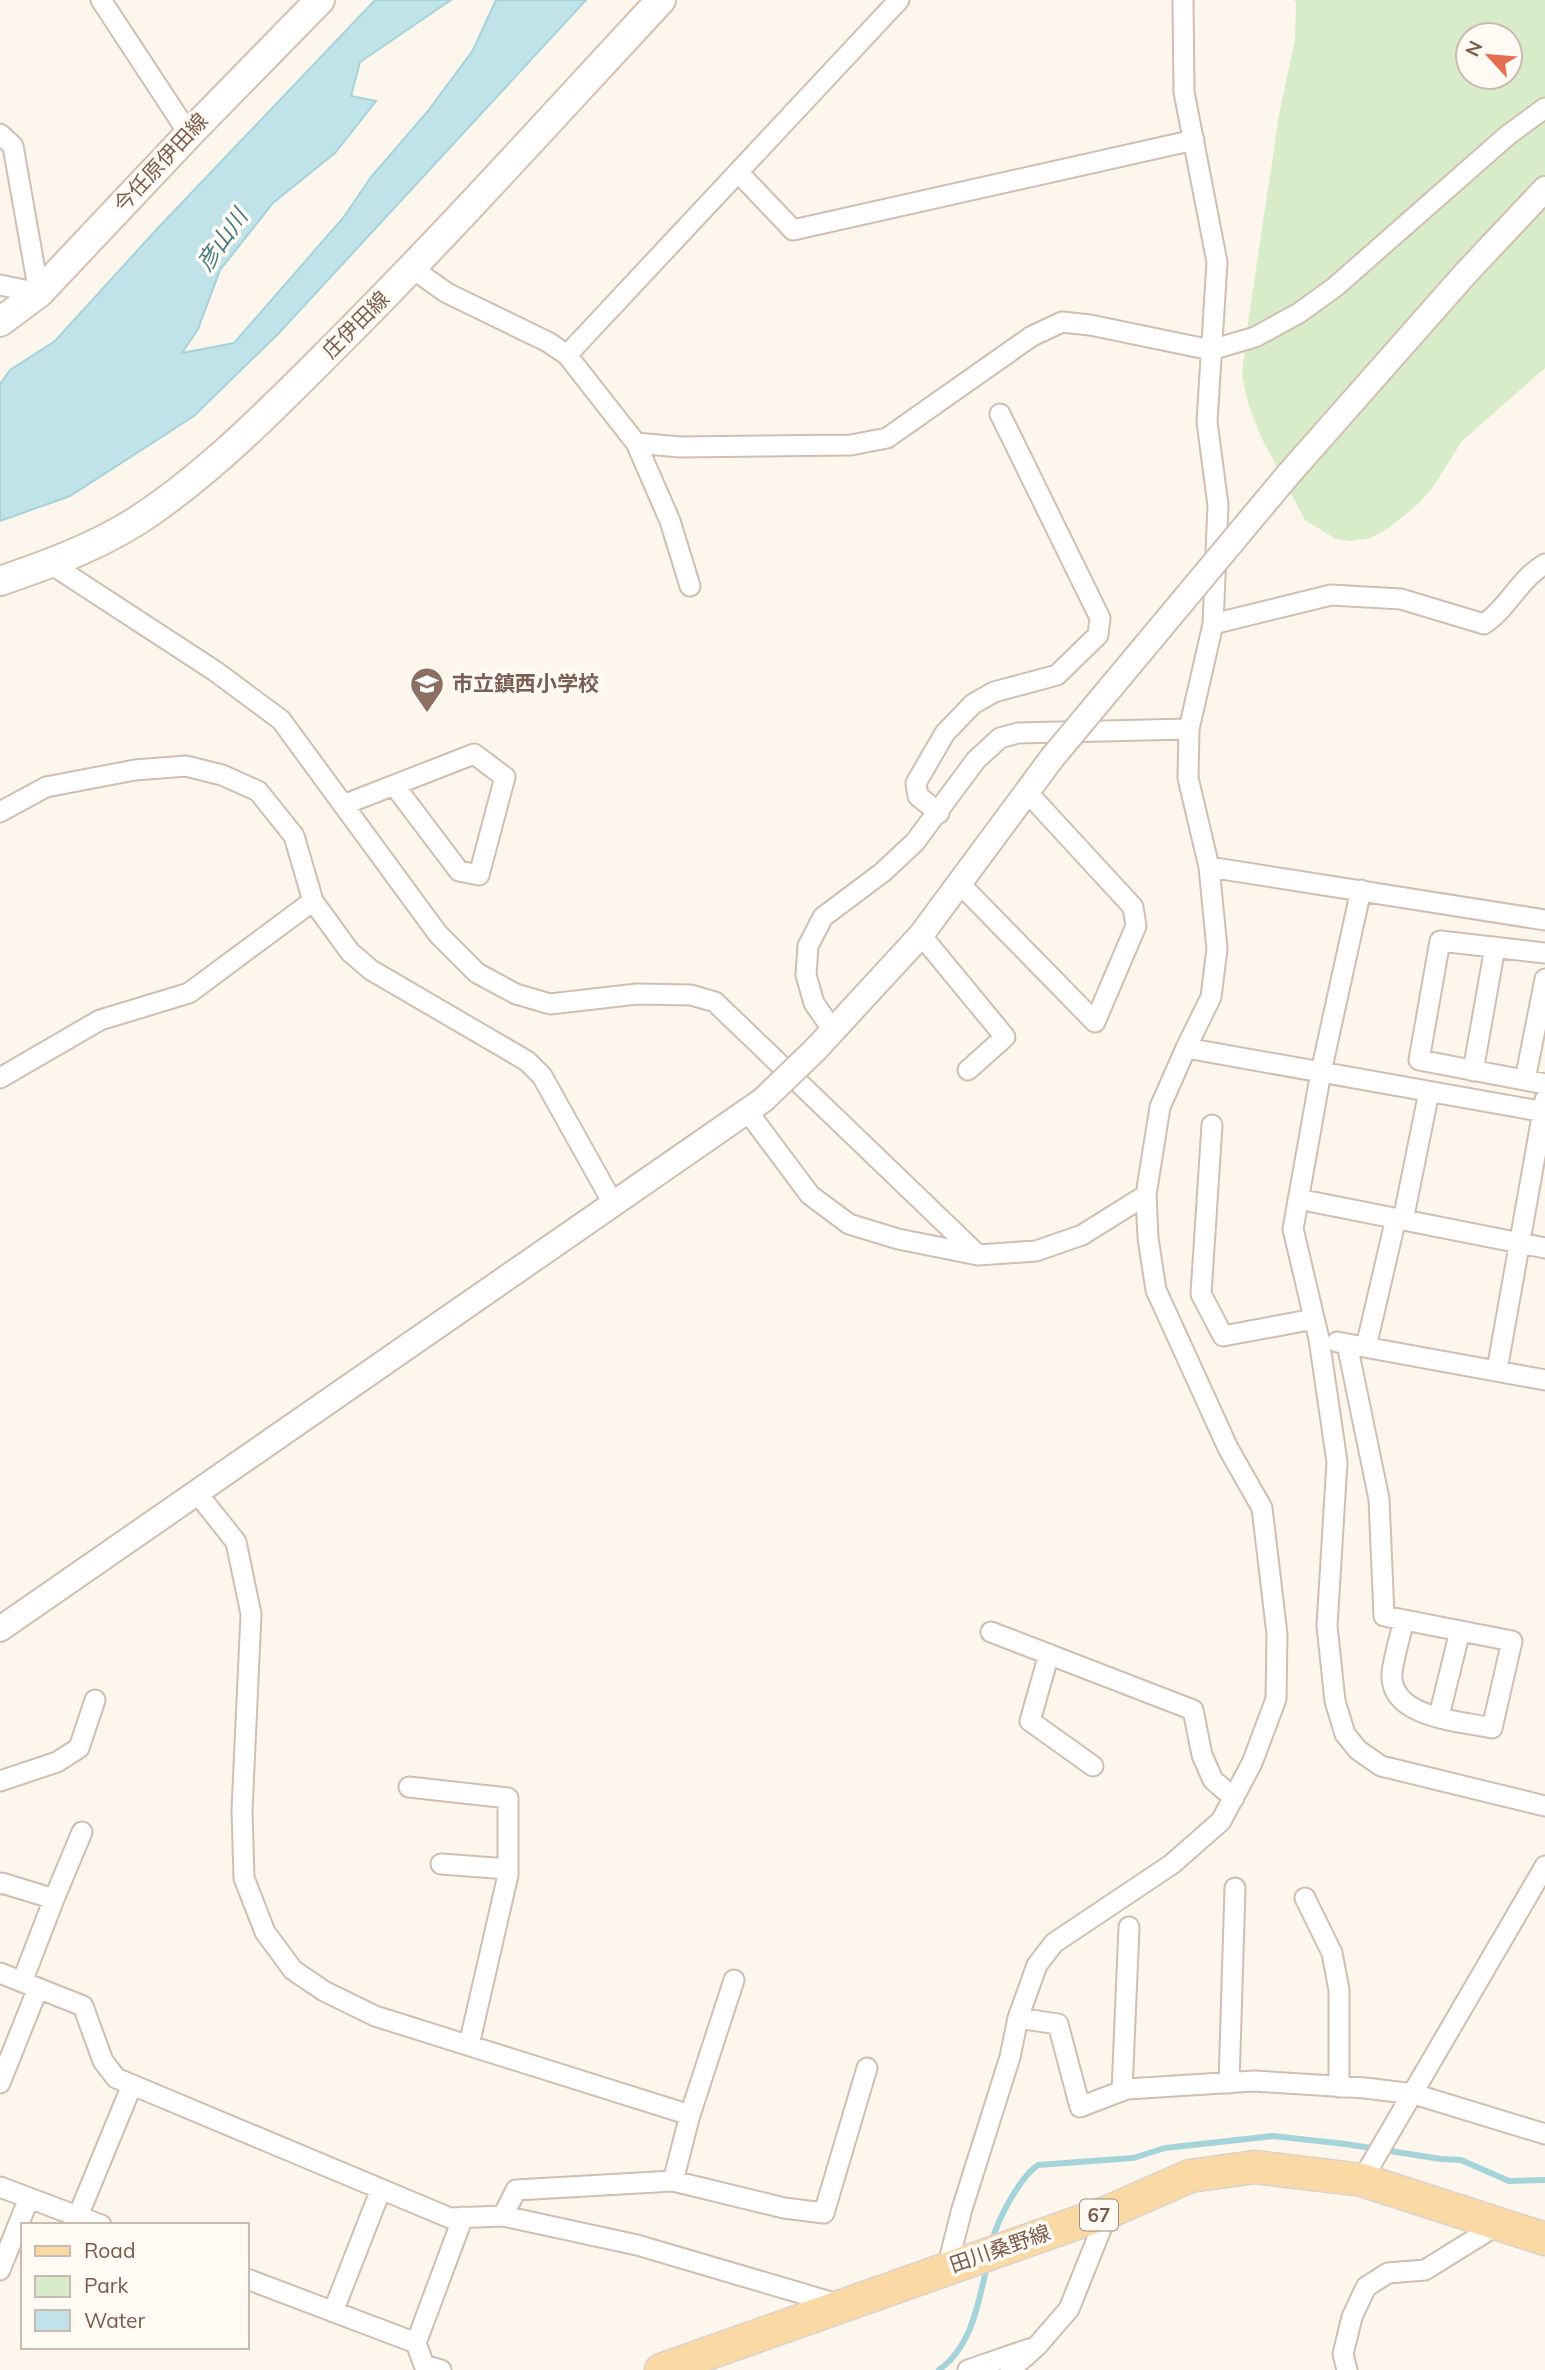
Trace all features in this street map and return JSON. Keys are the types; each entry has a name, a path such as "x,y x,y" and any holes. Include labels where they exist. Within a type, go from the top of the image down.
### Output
{"main road":[{"name":"今任原伊田線","path":"0,322 39,293 320,0"},
{"name":"庄伊田線","path":"0,582 51,564 103,539 153,510 247,433 413,269 661,0"},
{"name":"田川桑野線","path":"661,2370 1108,2212 1190,2176 1255,2167 1362,2180 1545,2239"}],"street":[{"path":"101,0 189,134"},
{"path":"567,355 899,0"},
{"path":"947,2268 962,2209 1010,2057 1018,2018 1037,1965 1054,1943 1172,1864 1221,1821 1252,1763 1276,1699 1278,1634 1262,1508 1228,1448 1156,1290 1148,1238 1146,1195 1160,1107 1212,997 1217,949 1209,867 1188,778 1189,729 1213,624 1218,505 1207,422 1217,262 1184,92 1183,0"},
{"path":"636,443 680,447 852,445 887,438 1032,336 1062,322 1090,325 1211,350 1255,337 1299,313 1326,294 1508,135 1545,108"},
{"path":"0,134 13,146 39,293 0,285"},
{"path":"738,172 793,230 1194,140"},
{"path":"0,1629 756,1106 834,1031 922,935 1052,758 1287,477 1466,273 1545,189"},
{"path":"413,269 447,293 548,342 567,355 636,443 670,521 690,586"},
{"path":"939,813 918,796 916,783 945,733 973,704 994,692 1057,675 1098,635 1100,618 1000,414"},
{"path":"51,564 215,671 281,720 438,934 477,973 516,994 550,1004 637,994 691,995 715,1002 978,1255"},
{"path":"1213,624 1331,595 1401,599 1484,624 1498,614 1533,571 1545,564"},
{"path":"834,1031 814,1003 806,975 808,946 823,917 883,872 915,842 976,760 1000,738 1018,733 1189,729"},
{"path":"343,805 394,785 474,754 505,777 480,875 459,871 394,785"},
{"path":"0,812 46,787 135,770 186,766 222,775 258,791 294,836 313,901 351,952 371,970 527,1061 542,1076 614,1205"},
{"path":"960,884 1095,1022 1136,926 1133,907 1027,792"},
{"path":"1209,867 1545,920"},
{"path":"1361,890 1321,1072 1293,1229 1319,1339 1337,1462 1327,1626 1335,1701 1345,1734 1358,1750 1381,1766 1545,1806"},
{"path":"0,1079 100,1020 189,993 313,901"},
{"path":"922,935 1005,1037 968,1070"},
{"path":"1545,953 1440,941 1419,1060 1545,1084"},
{"path":"1473,1070 1495,947"},
{"path":"1525,1080 1545,979"},
{"path":"1186,1048 1429,1091 1544,1108 1497,1370"},
{"path":"1404,1620 1392,1676 1399,1699 1414,1711 1492,1728 1512,1641 1384,1616 1379,1499 1357,1345 1400,1219 1429,1091"},
{"path":"756,1106 810,1195 849,1224 898,1239 978,1255 1036,1251 1082,1236 1146,1195"},
{"path":"1212,1125 1201,1294 1223,1336 1314,1319"},
{"path":"1298,1199 1545,1248"},
{"path":"1319,1339 1545,1380"},
{"path":"197,1493 236,1542 251,1614 242,1811 244,1878 265,1932 293,1970 324,1992 375,2017 690,2115"},
{"path":"1439,1716 1460,1631"},
{"path":"990,1632 1193,1710 1202,1755 1213,1780 1234,1798"},
{"path":"1049,1654 1030,1721 1093,1766"},
{"path":"0,1781 57,1762 79,1748 95,1700"},
{"path":"409,1787 508,1798 508,1869 469,2045"},
{"path":"0,2083 54,1899 82,1832"},
{"path":"441,1864 508,1869"},
{"path":"1362,2180 1545,1866"},
{"path":"0,1884 54,1899"},
{"path":"1229,2083 1235,1888"},
{"path":"1305,1898 1332,1952 1339,1990 1339,2087"},
{"path":"1122,2091 1129,1927"},
{"path":"0,1973 83,2006 103,2061 116,2078 450,2218 503,2216 637,2245 845,2307"},
{"path":"673,2181 690,2115 734,1980"},
{"path":"1018,2018 1058,2024 1080,2107 1122,2091 1255,2081 1413,2094 1545,2134"},
{"path":"503,2216 516,2190 673,2181 784,2208 824,2213 867,2068"},
{"path":"78,2216 132,2085"},
{"path":"0,2187 96,2223"},
{"path":"333,2312 381,2189"},
{"path":"0,2270 29,2198"},
{"path":"1010,2370 1037,2346 1069,2309 1108,2212"},
{"path":"440,2370 424,2365 416,2343 463,2217"},
{"path":"1347,2370 1343,2354 1352,2317 1366,2287 1388,2273 1425,2270 1499,2224"},
{"path":"248,2279 416,2343"},
{"path":"968,2370 1037,2346"}],"green space":[{"path":"1294,0 1545,0 1545,368 1462,441 1433,487 1418,504 1390,527 1371,538 1351,541 1336,539 1305,520 1261,437 1248,403 1242,375 1279,115 1295,39"}],"water":[{"name":"彦山川","path":"375,0 451,0 360,62 351,96 376,101 335,153 273,203 220,270 198,329 182,353 234,343 343,218 371,177 428,111 473,50 496,0 586,0 279,333 194,416 70,496 0,521 0,384 10,370 55,341 157,229"}],"waterway":[{"path":"992,2242 1010,2200 1024,2179 1038,2165 1133,2158 1165,2148 1273,2136 1461,2160 1509,2181 1545,2180"},
{"path":"939,2370 950,2360 966,2337 977,2309 987,2266"}],"place":[{"name":"市立鎮西小学校","path":"427,714"}]}
